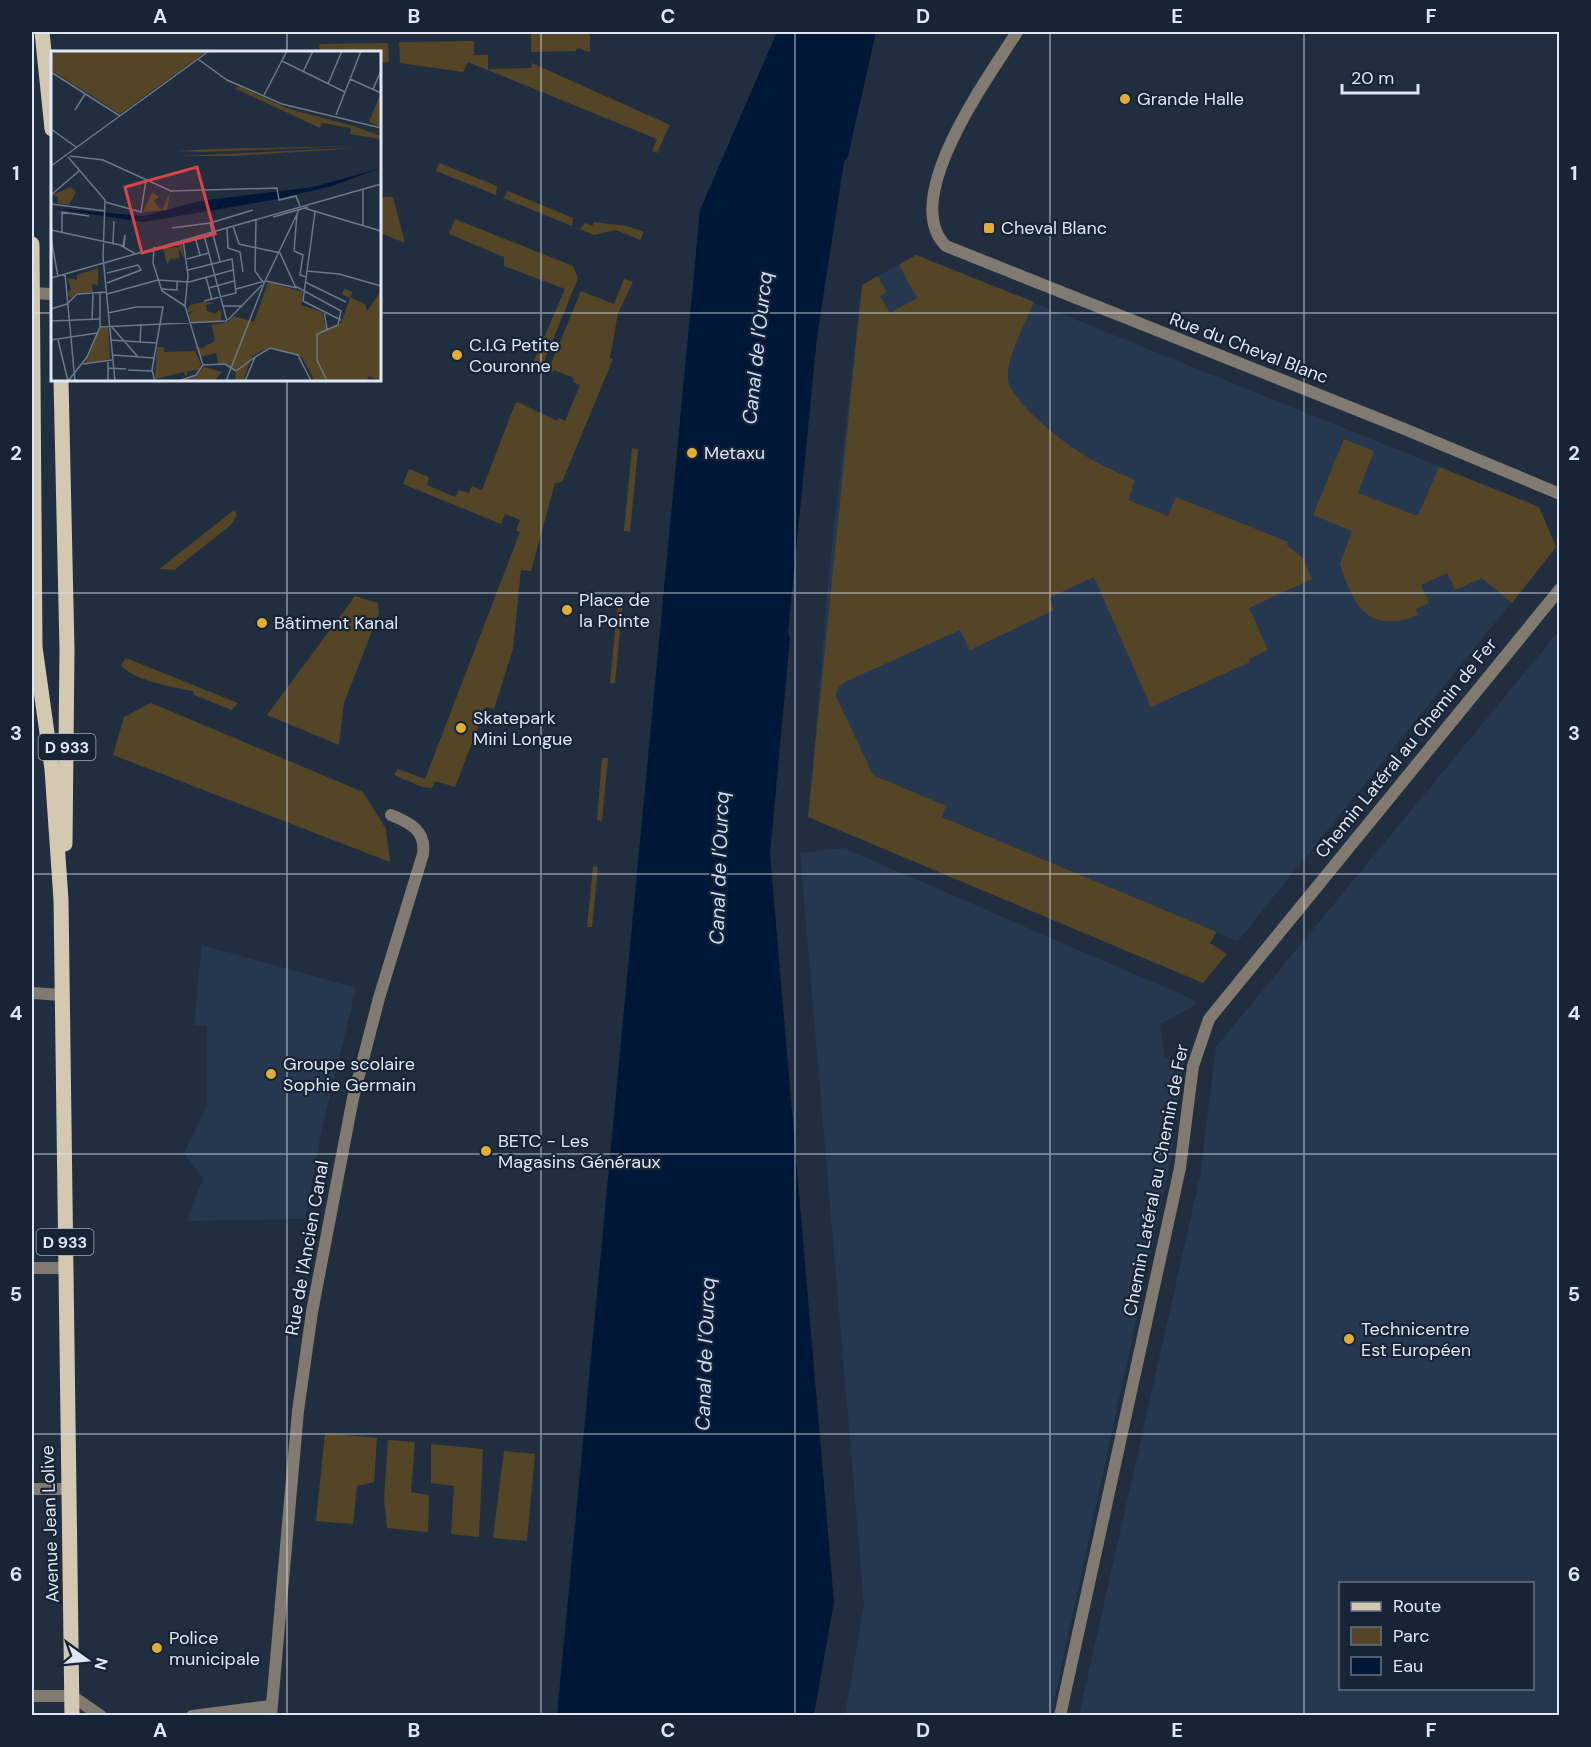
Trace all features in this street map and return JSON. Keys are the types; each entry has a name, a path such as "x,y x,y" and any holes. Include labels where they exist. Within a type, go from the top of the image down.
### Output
{"main road":[{"path":"42,32 51,119"},
{"name":"Avenue Jean Lolive","path":"32,244 34,647 52,769 61,900 67,1489 71,1518 72,1716"},
{"name":"Avenue Jean Lolive","path":"61,381 68,775 61,900"}],"street":[{"name":"Rue du Cheval Blanc","path":"1017,32 952,136 938,176 932,212 934,227 939,239 946,246 1402,428 1560,494"},
{"path":"32,293 51,294"},
{"name":"Chemin Latéral au Chemin de Fer","path":"1060,1716 1180,1168 1193,1066 1209,1019 1560,589"},
{"name":"Rue de l'Ancien Canal","path":"271,1711 298,1411 329,1216 353,1098 379,998 425,841 420,832 408,821 391,815"},
{"path":"32,993 62,995"},
{"path":"32,1268 66,1268"},
{"path":"32,1489 67,1489"},
{"path":"32,1696 72,1696 100,1716"},
{"path":"192,1716 271,1711"}],"shaded area":[{"path":"916,255 1539,507 1556,547 1238,941 813,763 830,565 862,285"},
{"path":"1559,631 1559,1715 1079,1715 1200,1177 1216,1047"},
{"path":"844,848 1196,1001 1195,1005 1160,1024 1165,1058 1181,1059 1184,1063 1171,1158 1051,1715 845,1715 864,1604 800,853"},
{"name":"Groupe scolaire Sophie Germain","path":"202,945 356,988 322,1128 305,1219 187,1221 203,1178 184,1153 207,1106 207,1026 194,1025"}],"green space":[{"path":"531,32 590,32 590,52 578,48 575,51 531,52"},
{"path":"474,41 474,55 488,55 488,69 531,68 532,63 670,125 657,153 652,151 657,139 468,62 463,72 400,63 399,42"},
{"path":"388,43 389,62 381,63 381,51 320,51 319,44"},
{"path":"439,163 497,186 496,195 436,171"},
{"path":"508,191 573,218 572,226 503,198"},
{"path":"381,197 393,197 405,243 381,233"},
{"path":"455,219 573,266 578,278 541,369 533,363 565,289 504,266 504,257 449,234"},
{"path":"594,222 627,226 644,232 640,240 616,230 594,235 580,229 585,223 592,226"},
{"path":"916,255 1034,302 1010,362 1008,380 1011,389 1028,410 1065,442 1091,459 1135,480 1128,500 1168,516 1176,497 1288,542 1287,545 1303,558 1312,579 1249,608 1268,650 1249,659 1250,662 1151,707 1094,577 1049,598 1054,610 970,650 960,630 845,682 838,688 836,696 873,775 946,806 942,817 1217,932 1210,943 1227,954 1203,983 808,817 862,285 878,276 886,292 880,296 890,313 917,298 899,265"},
{"path":"624,279 633,282 618,313 610,358 613,359 562,482 555,483 531,571 521,570 513,649 494,709 486,707 455,787 435,781 432,788 422,787 394,775 398,769 425,779 520,532 516,530 520,520 505,514 501,524 403,484 409,469 429,477 427,485 455,497 459,490 469,493 472,486 482,490 515,404 518,402 557,421 559,418 565,421 580,385 573,382 574,378 554,370 552,373 548,371 581,291 614,304"},
{"path":"1344,439 1374,451 1358,493 1418,516 1439,467 1539,507 1556,547 1512,603 1482,578 1455,590 1447,573 1421,585 1429,603 1416,609 1418,615 1387,622 1376,619 1358,604 1351,593 1340,564 1352,531 1313,515"},
{"path":"632,448 638,449 630,532 624,531"},
{"path":"234,510 237,514 232,524 175,570 159,569"},
{"path":"355,596 378,603 379,613 344,703 339,745 267,715"},
{"path":"618,600 623,600 615,683 610,683"},
{"path":"126,658 238,703 232,710 194,695 193,691 134,675 121,665"},
{"path":"151,703 363,792 386,829 390,862 113,755 124,717"},
{"path":"602,758 608,758 602,821 597,820"},
{"path":"593,866 598,867 592,927 587,927"},
{"path":"325,1433 377,1438 374,1482 357,1486 353,1524 316,1521"},
{"path":"388,1440 415,1442 411,1492 429,1495 428,1532 387,1528 384,1499"},
{"path":"431,1444 483,1449 479,1537 451,1534 454,1486 431,1483"},
{"path":"504,1451 535,1454 527,1541 493,1538"}],"water":[{"name":"Canal de l'Ourcq","path":"777,32 876,32 848,156 844,162 817,337 788,632 790,638 770,854 834,1602 814,1715 557,1715 700,210"}],"place":[{"name":"Grande Halle","path":"1125,99"},
{"name":"Cheval Blanc","path":"989,228"},
{"name":"C.I.G Petite Couronne","path":"457,355"},
{"name":"Metaxu","path":"692,453"},
{"name":"Place de la Pointe","path":"567,610"},
{"name":"Bâtiment Kanal","path":"262,623"},
{"name":"Skatepark Mini Longue","path":"461,728"},
{"name":"Groupe scolaire Sophie Germain","path":"271,1074"},
{"name":"BETC - Les Magasins Généraux","path":"486,1151"},
{"name":"Technicentre Est Européen","path":"1349,1339"},
{"name":"Police municipale","path":"157,1648"}]}
